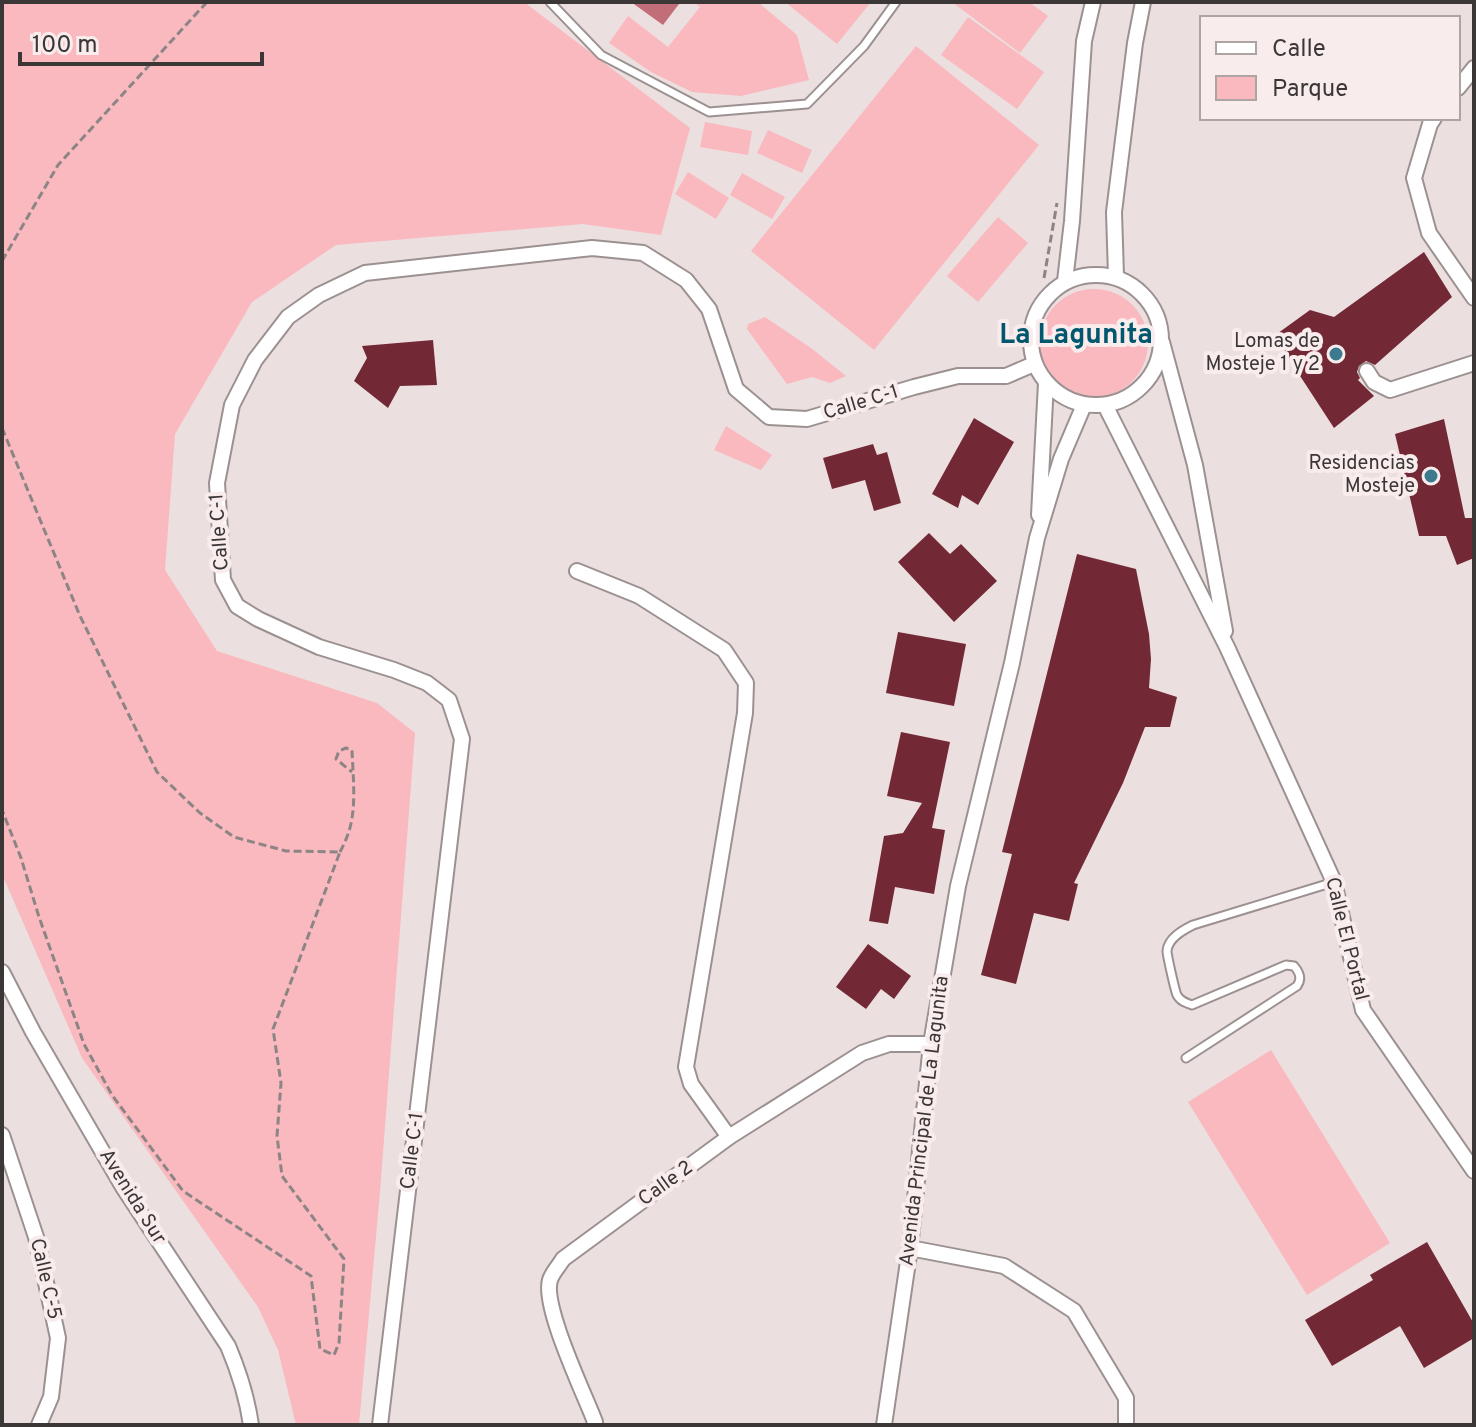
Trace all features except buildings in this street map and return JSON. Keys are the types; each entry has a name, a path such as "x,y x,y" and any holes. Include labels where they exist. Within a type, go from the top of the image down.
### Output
{"street":[{"path":"1065,281 1084,41 1093,2"},
{"path":"1116,276 1114,212 1143,2"},
{"path":"1460,86 1474,68"},
{"path":"1433,120 1414,178 1429,233 1474,298"},
{"name":"Calle C-1","path":"380,1425 462,739 449,700 427,683 319,647 237,606 223,580 217,483 232,405 255,360 288,317 319,295 365,273 592,248 643,253 686,280 709,309 736,389 769,417 807,419 958,376 1006,376 1034,364"},
{"path":"1116,276 1134,285 1149,300 1159,318 1162,342 1154,371 1133,394 1105,405 1084,405 1063,397 1046,383 1034,364 1030,332 1041,303 1065,281 1116,276"},
{"name":"Calle El Portal","path":"1162,342 1195,465 1227,647"},
{"path":"1367,371 1374,382 1390,390 1474,363"},
{"name":"Avenida Principal de La Lagunita","path":"1037,538 1046,383"},
{"name":"Avenida Principal de La Lagunita","path":"884,1425 910,1248 931,1044 958,886 1012,663 1037,538 1061,459 1084,405"},
{"name":"Calle El Portal","path":"1105,405 1227,647 1334,882 1363,1010 1474,1171"},
{"path":"577,571 639,596 724,650 746,683 745,713 686,1067 691,1084 729,1137"},
{"name":"Avenida Sur","path":"3,976 123,1187 228,1346 248,1401 251,1425"},
{"name":"Calle 2","path":"594,1425 553,1317 548,1292 550,1278 563,1259 729,1137 862,1053 889,1044 931,1044"},
{"name":"Calle C-5","path":"2,1135 36,1237 58,1338 51,1397 39,1425"},
{"path":"910,1248 1004,1266 1074,1311 1126,1398 1126,1425"}],"lane":[{"path":"550,2 601,55 709,112 807,104 864,46 896,2"},
{"path":"1186,1058 1297,986 1300,977 1294,966 1286,965 1192,1005 1185,1003 1178,997 1167,950 1172,940 1193,925 1334,882"}],"path":[{"path":"2,261 58,165 207,2"},
{"path":"2,428 80,616 157,772 200,813 234,837 286,851 340,852"},
{"path":"2,810 84,1044 112,1095 183,1191 311,1276 320,1349 334,1355 339,1343 344,1259 282,1176 277,1136 281,1083 273,1029 348,835 353,811 352,750 346,748 339,751 336,759 352,772"}],"green space":[{"path":"2,2 524,2 690,128 661,235 583,224 336,245 252,302 175,434 165,570 217,651 377,703 415,733 359,1425 296,1425 278,1350 258,1307 82,1058 2,874"},
{"path":"694,2 758,2 797,35 809,80 741,96 692,92 651,72 609,43 628,16 668,47 700,7"},
{"path":"785,2 871,2 837,44"},
{"path":"952,2 1029,2 1048,16 1020,53"},
{"path":"968,17 1044,72 1017,109 941,55"},
{"path":"916,46 1039,145 874,350 751,251"},
{"path":"705,122 752,131 748,155 700,147"},
{"path":"768,130 812,150 802,173 757,153"},
{"path":"688,172 729,198 716,219 675,194"},
{"path":"742,173 785,197 772,219 730,195"},
{"path":"998,217 1028,243 978,302 947,276"},
{"path":"1094,289 1115,293 1132,305 1144,322 1148,343 1144,364 1132,381 1115,393 1094,397 1073,393 1056,381 1044,364 1040,343 1044,322 1056,305 1073,293"},
{"path":"765,317 846,376 830,383 812,377 787,384 747,329 748,324"},
{"path":"726,426 772,455 761,470 714,450"},
{"path":"1271,1050 1390,1243 1307,1295 1188,1102"}],"shaded area":[{"path":"631,2 676,2 679,4 663,25"}],"place":[{"name":"Lomas de Mosteje 1 y 2","path":"1336,354"},
{"name":"Residencias Mosteje","path":"1431,476"}],"district":[{"name":"La Lagunita","path":"1076,336"}]}
